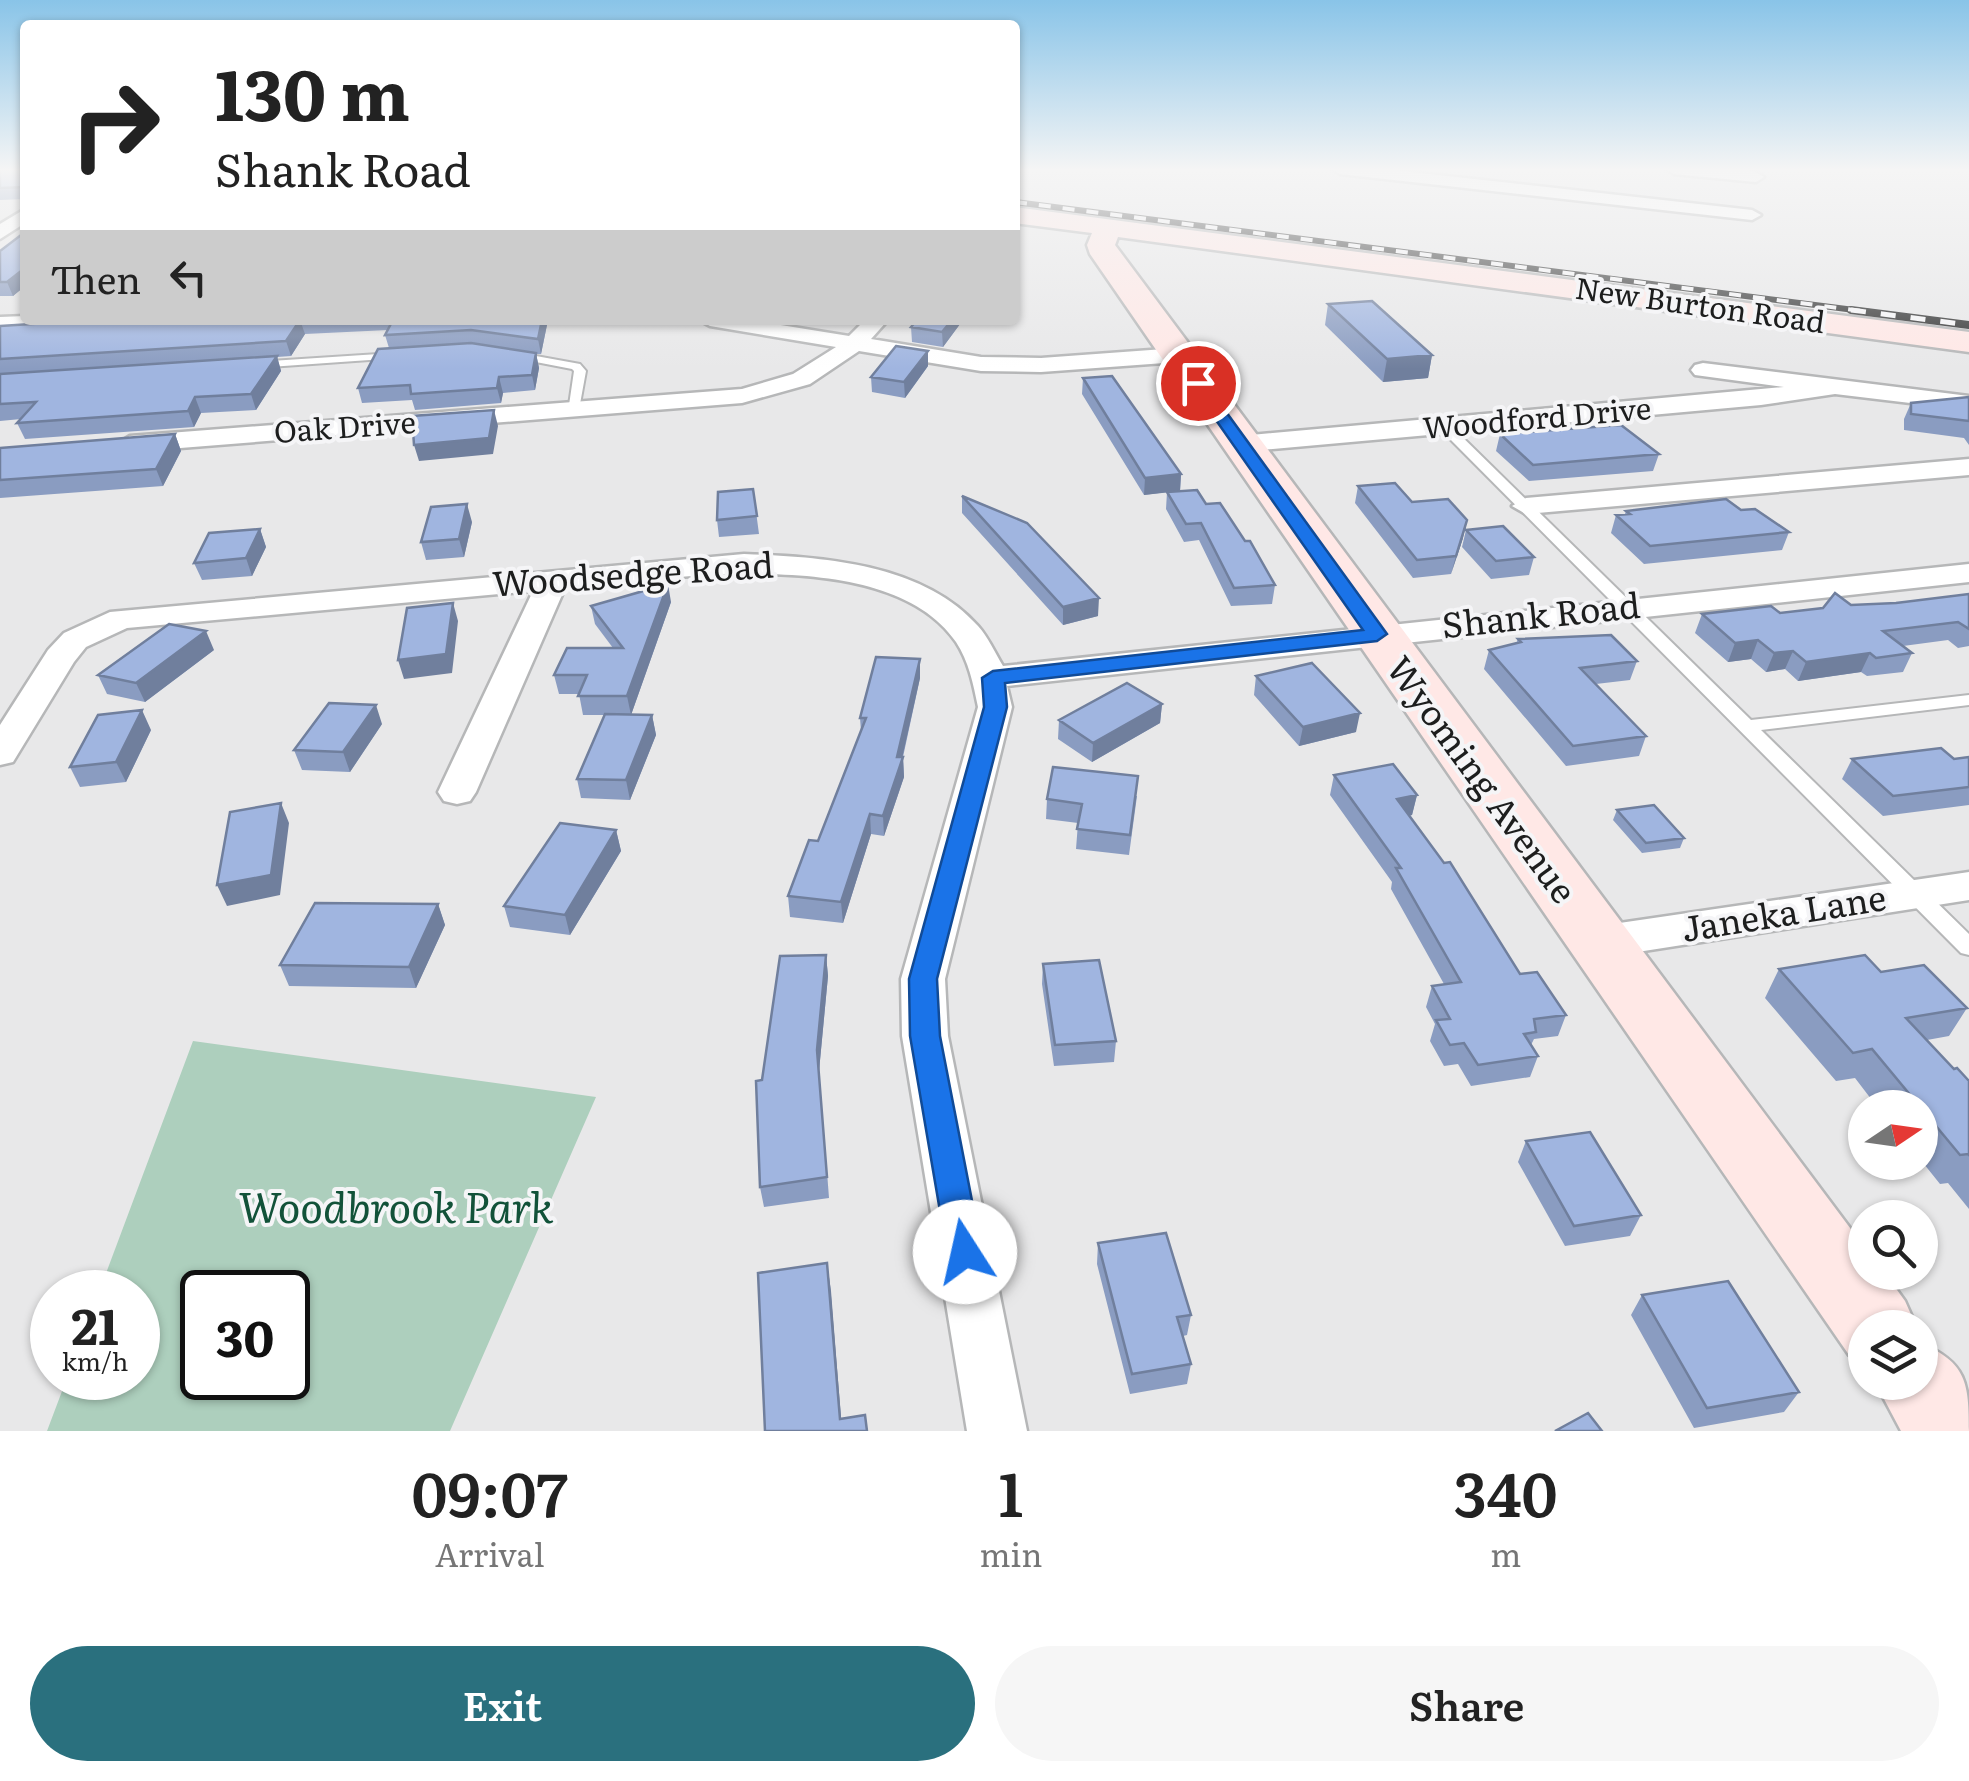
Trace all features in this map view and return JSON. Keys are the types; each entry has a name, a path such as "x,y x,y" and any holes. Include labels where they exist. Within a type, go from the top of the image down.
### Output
{"street":[{"name":"Wyoming Avenue","path":"1105,236 1104,254 1864,1310"},
{"name":"New Burton Road","path":"1174,236 1969,342"},
{"path":"739,325 1010,366 1178,355"},
{"name":"Oak Drive","path":"99,446 696,402 785,388 828,368 873,325"},
{"path":"1703,370 1969,403"},
{"name":"Woodford Drive","path":"1240,444 1760,398 1832,386"},
{"path":"1526,506 1969,466"},
{"name":"Woodsedge Road","path":"0,754 74,640 121,619 744,563 847,570 900,587 939,608 982,651 993,678"},
{"name":"Shank Road","path":"993,678 1969,572"},
{"path":"457,792 554,580"},
{"path":"993,678 995,707 923,979 925,1036 998,1431"},
{"name":"Janeka Lane","path":"1599,942 1969,886"},
{"path":"1929,1400 1952,1431"}],"lane":[{"path":"493,352 576,366 580,371 574,412"},
{"path":"237,366 416,354"},
{"path":"1446,428 1969,948"},
{"path":"1747,726 1969,700"}],"green space":[{"name":"Woodbrook Park","path":"193,1041 596,1097 450,1431 47,1431 59,1400 160,1400 160,1270 107,1270"}],"building":[{"path":"20,236 20,272 7,282 0,282 0,251"},
{"path":"1372,301 1432,355 1387,359 1328,304"},
{"path":"297,325 286,341 0,359 0,326"},
{"path":"390,325 541,325 538,339 471,330 385,335"},
{"path":"913,325 948,325 942,332"},
{"path":"471,343 536,353 532,375 499,377 497,388 411,394 410,385 358,388 378,349"},
{"path":"896,346 928,351 904,382 871,377"},
{"path":"277,356 251,394 195,397 188,411 17,423 36,402 0,404 0,374"},
{"path":"1112,376 1181,474 1145,478 1083,378"},
{"path":"1969,397 1969,421 1911,414 1911,403"},
{"path":"494,410 489,438 414,445 412,416"},
{"path":"1621,425 1659,454 1533,465 1500,434"},
{"path":"175,434 156,469 0,480 0,448"},
{"path":"1395,483 1412,502 1448,499 1467,520 1456,556 1417,560 1358,486"},
{"path":"753,489 757,516 717,520 718,492"},
{"path":"1197,490 1206,504 1220,503 1245,541 1250,541 1275,585 1234,588 1201,523 1186,524 1167,492"},
{"path":"962,496 1027,523 1099,598 1063,607"},
{"path":"1726,499 1741,510 1755,509 1789,532 1650,546 1616,515 1630,514 1626,511"},
{"path":"467,504 459,539 421,542 431,507"},
{"path":"1503,526 1534,557 1496,561 1466,530"},
{"path":"260,529 246,558 194,563 209,533"},
{"path":"668,584 627,696 578,696 587,675 554,675 567,648 623,648 591,606"},
{"path":"1835,593 1851,605 1969,594 1969,629 1958,622 1883,631 1912,653 1876,658 1870,653 1806,662 1793,651 1774,653 1758,640 1735,643 1702,614 1771,606 1780,613 1823,608"},
{"path":"453,603 446,654 398,660 407,608"},
{"path":"169,624 206,631 136,683 98,675"},
{"path":"1611,635 1637,661 1580,668 1646,736 1573,746 1489,650 1521,642 1518,639"},
{"path":"876,657 920,659 897,757 903,757 883,816 870,814 841,902 788,896 809,840 818,841 866,718 860,718"},
{"path":"1312,663 1360,713 1303,727 1256,676"},
{"path":"1127,683 1162,704 1093,743 1059,720"},
{"path":"329,703 376,705 343,752 294,750"},
{"path":"142,710 116,762 70,767 98,715"},
{"path":"605,714 652,715 626,780 577,779"},
{"path":"1941,748 1954,759 1969,757 1969,787 1893,796 1852,759"},
{"path":"1393,764 1417,795 1397,799 1444,863 1450,862 1520,974 1537,972 1566,1015 1534,1019 1536,1032 1524,1034 1538,1056 1478,1065 1464,1043 1450,1045 1436,1020 1450,1019 1432,986 1461,982 1396,868 1401,868 1334,775"},
{"path":"1053,767 1138,776 1130,835 1077,829 1082,804 1047,799"},
{"path":"281,803 271,875 217,885 230,812"},
{"path":"1654,805 1684,838 1646,843 1617,810"},
{"path":"560,823 616,830 565,915 504,906"},
{"path":"315,903 438,904 409,967 280,965"},
{"path":"826,955 817,1050 827,1177 760,1187 756,1081 762,1080 780,956"},
{"path":"1865,955 1881,972 1924,965 1967,1008 1906,1018 1969,1081 1969,1155 1960,1155 1938,1128 1938,1090 1906,1090 1872,1049 1853,1053 1779,969"},
{"path":"1099,960 1116,1041 1055,1045 1043,964"},
{"path":"1590,1132 1641,1215 1574,1226 1526,1141"},
{"path":"1166,1233 1191,1315 1177,1317 1191,1364 1132,1374 1098,1243"},
{"path":"827,1263 840,1419 865,1415 867,1431 765,1431 758,1273"},
{"path":"1728,1281 1799,1392 1707,1408 1642,1295"},
{"path":"1588,1413 1602,1431 1555,1431"}],"railway":[{"path":"1278,236 1870,312"},
{"path":"1851,310 1969,325"}],"route":[{"path":"965,1252 925,1036 923,979 995,707 993,678 1377,634 1198,383"}]}
